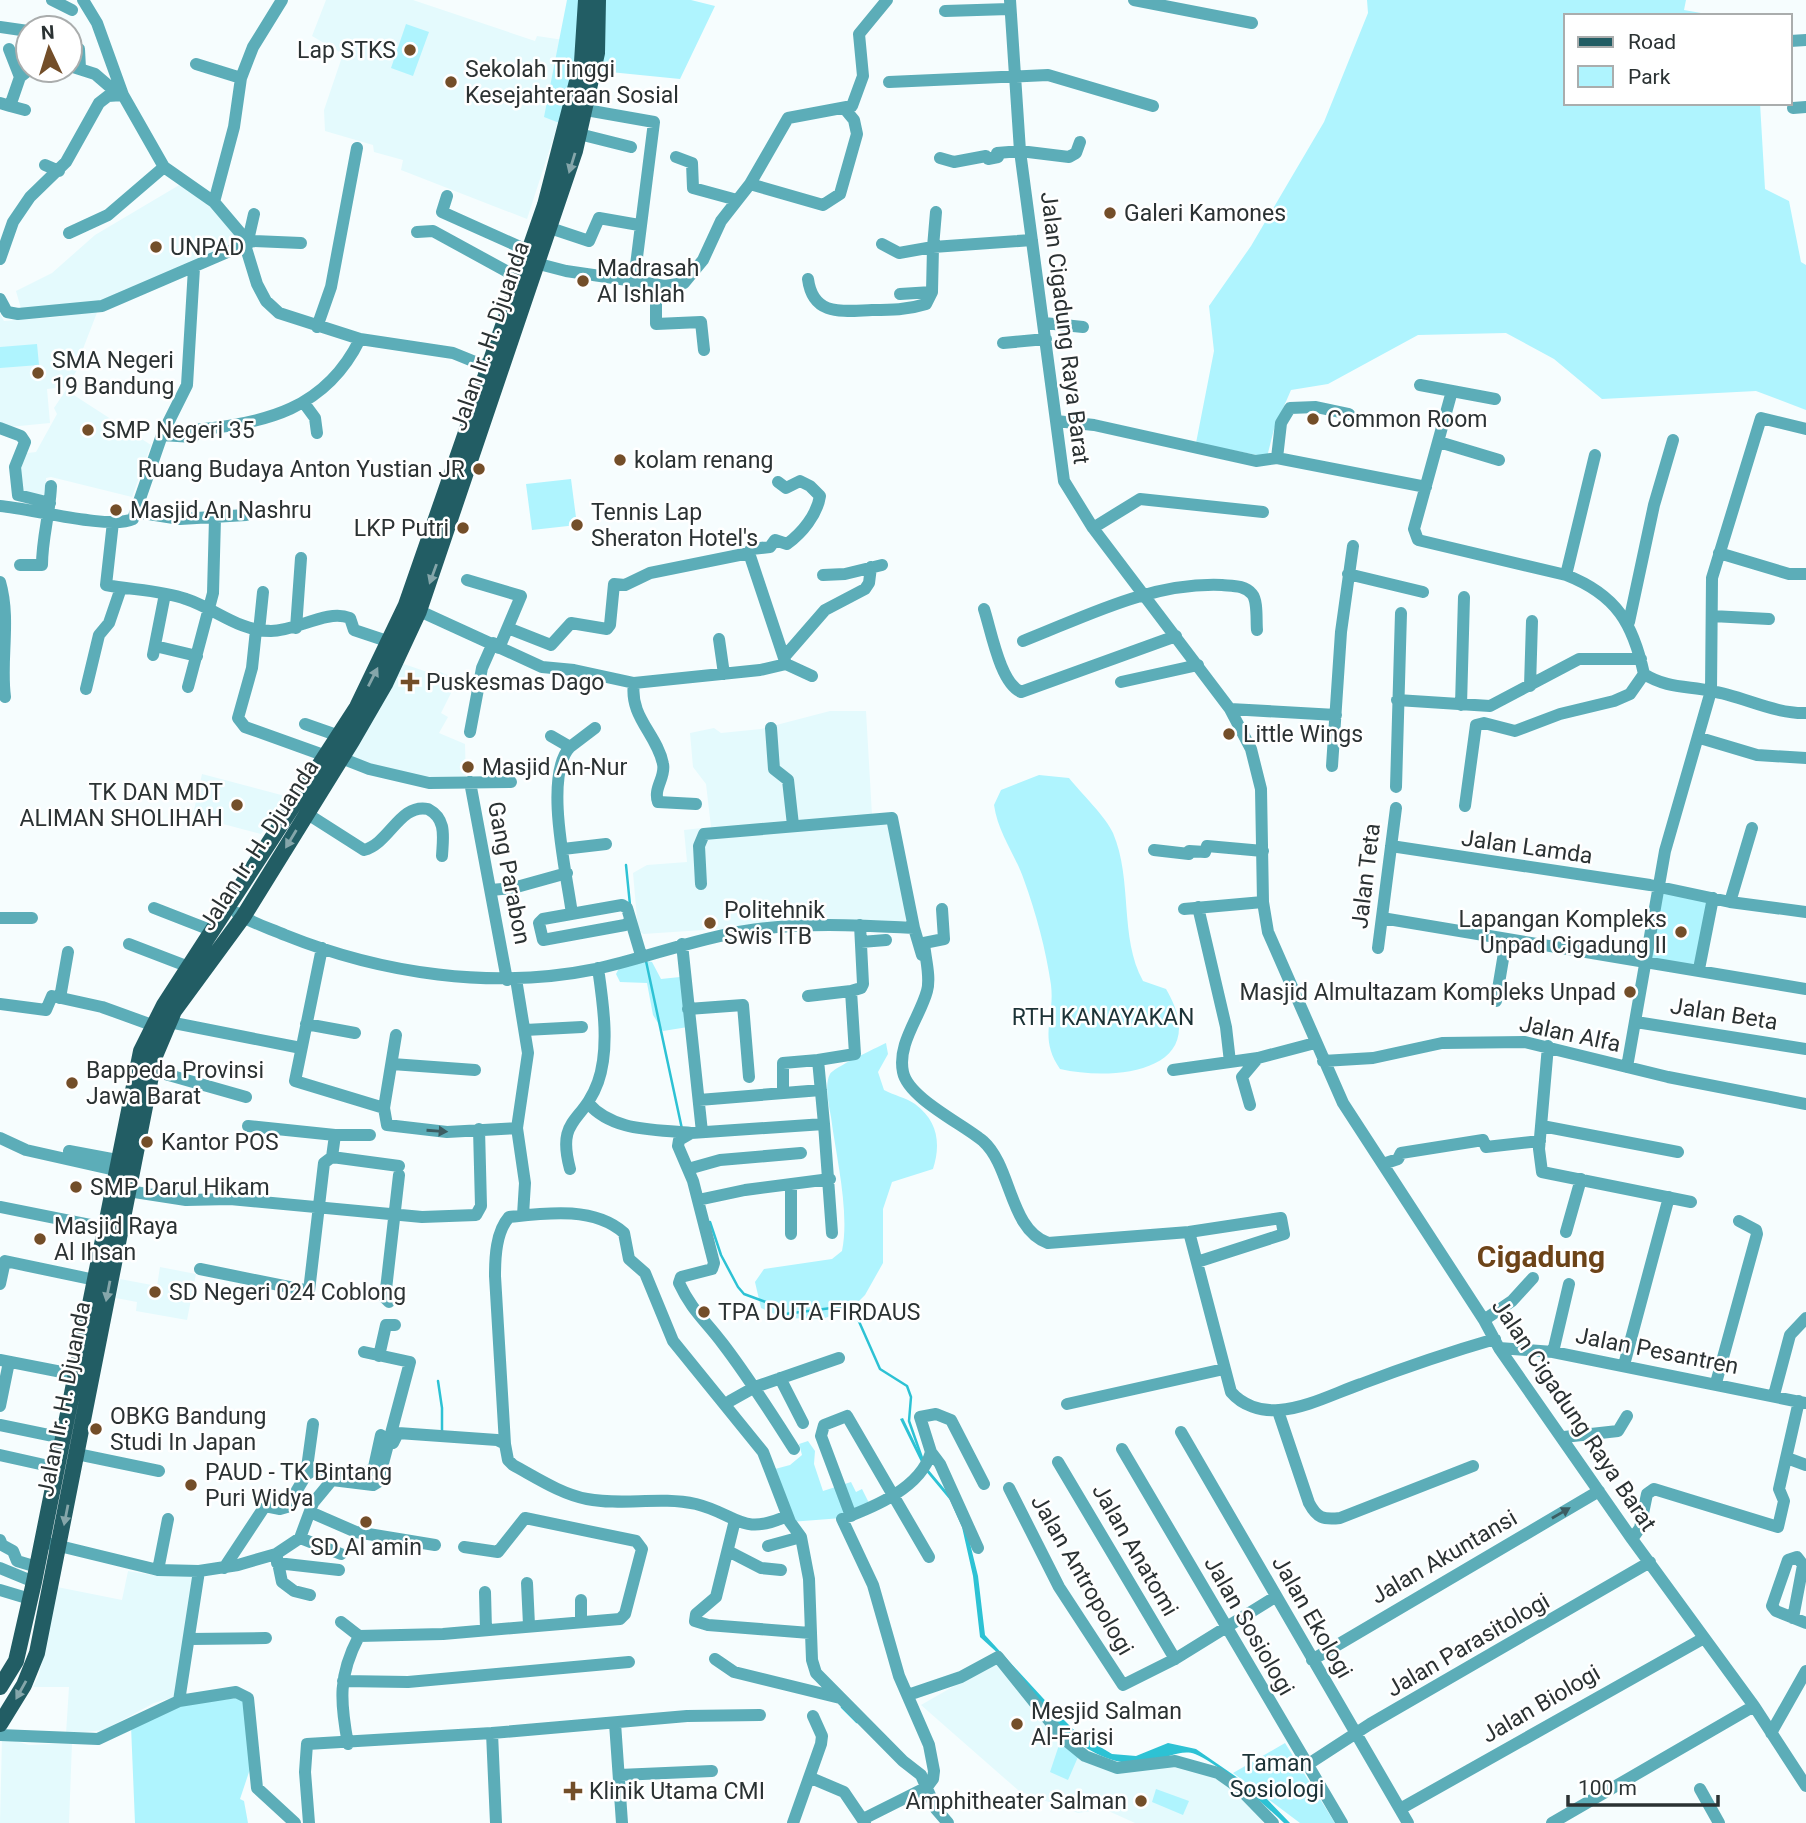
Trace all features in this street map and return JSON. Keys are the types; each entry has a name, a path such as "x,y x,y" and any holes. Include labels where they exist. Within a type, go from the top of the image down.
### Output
{"main road":[{"name":"Jalan Ir. H. Djuanda","path":"495,371 519,278 550,229 573,132 586,0"},
{"name":"Jalan Ir. H. Djuanda","path":"0,1687 16,1661 77,1375 89,1351 128,1191 152,1025 228,907 384,684 495,371 573,132 586,110 597,53 598,0"},
{"name":"Jalan Ir. H. Djuanda","path":"346,738 390,642 412,608"},
{"name":"Jalan Ir. H. Djuanda","path":"0,1724 24,1685 37,1653 78,1454 95,1280 116,1165 149,1059 169,1022 243,917 306,813 333,757"},
{"path":"19,1647 37,1653"}],"street":[{"path":"52,0 72,10"},
{"path":"83,0 97,23 120,94 164,167 214,202 245,242 257,284 266,301 279,313 360,339 453,353 495,371"},
{"path":"214,202 234,127 241,78 253,47 282,0"},
{"path":"447,196 442,212 566,271 676,286 691,276 704,260 721,220 750,184 788,118 851,108 857,98 863,76 859,34 887,0"},
{"path":"1134,0 1252,23"},
{"path":"945,11 1010,5"},
{"name":"Jalan Cigadung Raya Barat","path":"1010,5 1020,151 1064,481 1093,528 1230,709 1251,750 1260,778 1263,902 1273,947 1323,1061 1343,1103 1497,1344 1564,1437 1632,1539 1754,1706 1806,1786"},
{"path":"9,49 14,57"},
{"path":"196,64 241,78"},
{"path":"84,70 95,74 120,94"},
{"path":"889,82 1048,75 1153,106"},
{"path":"18,84 5,104 25,110"},
{"path":"0,259 13,222 30,197 59,171 85,132 99,103 120,94"},
{"path":"750,184 823,205 832,201 839,194 857,134 855,120 844,108"},
{"path":"586,110 654,122 634,281"},
{"path":"573,132 631,147"},
{"path":"940,158 954,162 986,156 988,159 998,158 997,153 1020,151 1069,158 1076,153 1080,142"},
{"path":"317,327 337,262 357,148"},
{"path":"676,157 692,163 690,182 693,188 737,200"},
{"path":"45,165 59,171"},
{"path":"69,233 108,215 164,167"},
{"path":"808,279 810,292 818,303 840,313 909,310 926,304 932,292 936,212"},
{"path":"245,242 254,214"},
{"path":"550,229 589,241 599,218 639,225"},
{"path":"417,232 433,231 519,278"},
{"path":"0,299 7,312 18,314 92,309 194,268 245,242 264,240 301,243"},
{"path":"882,244 900,253 933,247 1032,240"},
{"path":"0,506 48,508 113,522 130,522 136,512 162,435 187,385 194,268"},
{"path":"656,284 656,324 701,323 704,350"},
{"path":"900,294 932,292"},
{"path":"1044,323 1083,327"},
{"path":"162,435 193,437 193,430 263,421 304,402 348,364 360,339"},
{"path":"1003,343 1046,339"},
{"path":"1420,385 1495,399"},
{"path":"1452,391 1414,529 1418,540 1566,575 1589,586 1629,622"},
{"path":"304,402 315,418 317,433"},
{"path":"1277,458 1281,423 1290,408 1316,407 1349,414"},
{"path":"1627,1067 1670,831 1700,738 1711,691 1712,579 1719,553 1761,418 1806,429"},
{"path":"1056,421 1094,425 1256,461 1277,458 1426,488"},
{"path":"0,428 21,436 24,442 15,467 18,495 48,508"},
{"path":"1465,806 1476,725 1484,723 1515,731 1560,714 1614,701 1630,694 1644,674 1629,622 1654,505 1673,440"},
{"path":"1439,442 1499,460"},
{"path":"1566,575 1595,455"},
{"path":"778,482 786,488 800,481 810,486 820,496 818,507 801,533 787,544 775,540 770,547 751,549 749,554 786,660 812,676"},
{"path":"20,565 42,565 51,486"},
{"path":"1093,528 1140,499 1263,512"},
{"path":"136,512 180,519 246,516"},
{"path":"188,687 213,593 215,518"},
{"path":"113,522 105,584 165,594 209,608 237,625 257,630 296,628 323,618 346,616 350,618 354,630 390,642"},
{"path":"1332,766 1348,574 1353,546"},
{"path":"1719,553 1789,574 1806,574"},
{"path":"508,628 551,645 571,623 607,629 614,584 625,584 650,573 749,554"},
{"path":"296,628 301,558"},
{"path":"412,608 542,667 574,670 634,683 724,674 786,660 825,610 865,589 876,566 845,574 823,575"},
{"path":"1348,574 1423,592"},
{"path":"467,580 521,596 508,628 482,667 470,732"},
{"path":"0,582 5,611 1,679 5,697"},
{"path":"1023,641 1144,594 1189,584 1244,588 1255,597 1257,630"},
{"path":"86,689 99,635 109,623 121,588"},
{"path":"257,630 263,592"},
{"path":"165,594 154,650 197,656"},
{"path":"1461,705 1464,597"},
{"path":"984,609 1001,666 1013,687 1021,692 1175,636"},
{"path":"1396,787 1401,613"},
{"path":"1712,616 1769,619"},
{"path":"1530,686 1532,621"},
{"name":"Gang Parabon","path":"257,630 251,676 238,718 245,727 369,769 429,783 470,782 528,1053 516,1128 524,1183 523,1215"},
{"path":"719,639 724,674"},
{"path":"1397,700 1490,706 1579,659 1641,659"},
{"path":"1121,682 1198,665"},
{"path":"1644,674 1670,686 1711,691 1792,714 1806,713"},
{"path":"634,683 632,701 663,762 657,792 658,802 696,804"},
{"path":"1230,709 1336,715"},
{"path":"305,724 346,738"},
{"path":"572,914 563,849 558,776 561,758 570,747 595,728"},
{"path":"771,728 774,769 788,780 793,825"},
{"path":"551,736 570,747"},
{"path":"1700,738 1757,755 1806,758"},
{"path":"470,782 511,782"},
{"path":"306,813 364,850 386,837 409,811 428,808 439,817 442,826 442,856"},
{"name":"Jalan Teta","path":"1378,948 1396,808"},
{"path":"701,884 699,846 704,834 892,818 914,929 927,975"},
{"path":"1730,902 1752,828"},
{"path":"563,849 606,844"},
{"path":"1154,850 1189,854 1205,852 1207,846 1263,851"},
{"name":"Jalan Lamda","path":"1391,846 1806,912"},
{"path":"491,890 513,888 567,873"},
{"path":"1699,970 1713,898"},
{"path":"1184,909 1263,902"},
{"path":"629,922 625,925 543,940 540,921 622,905 627,908 641,955"},
{"path":"228,907 243,917 322,948 397,967 512,979 598,968 682,944 755,929 860,925 914,929"},
{"path":"1198,907 1226,1027 1230,1062"},
{"path":"154,908 214,931"},
{"path":"942,909 944,940 924,943 928,990 905,1045 902,1063 903,1075 909,1085 943,1114 984,1142 1002,1172 1024,1220 1040,1240 1048,1243 1189,1232 1278,1217 1286,1230 1284,1234 1197,1262"},
{"path":"0,918 32,918"},
{"path":"1382,918 1506,941 1645,961 1806,989"},
{"path":"808,996 861,988 860,925"},
{"path":"862,942 886,940"},
{"path":"1496,1001 1506,941"},
{"path":"129,944 189,967"},
{"path":"682,944 699,1100 696,1133"},
{"path":"322,948 296,1084 384,1108"},
{"path":"60,998 68,952"},
{"path":"569,1169 563,1145 565,1136 588,1103 598,1080 603,1037 598,968"},
{"path":"783,1092 783,1063 855,1055 851,991"},
{"path":"0,1004 46,1010 51,997 60,998 102,1007 152,1025"},
{"path":"688,1009 743,1005 749,1077"},
{"path":"169,1022 301,1048"},
{"name":"Jalan Beta","path":"1636,1022 1806,1049"},
{"path":"306,1024 355,1033"},
{"path":"525,1030 582,1027"},
{"path":"396,1035 384,1108 387,1125 437,1131 516,1128"},
{"name":"Jalan Alfa","path":"1323,1061 1390,1055 1442,1043 1525,1042 1627,1067 1806,1104"},
{"path":"1172,1070 1258,1058 1315,1043"},
{"path":"1548,1046 1540,1141 1542,1172 1691,1202"},
{"path":"1250,1105 1242,1077 1258,1058"},
{"path":"149,1059 246,1097"},
{"path":"818,1060 830,1180 832,1233"},
{"path":"393,1064 475,1070"},
{"path":"699,1100 821,1090"},
{"path":"588,1103 604,1119 635,1127 696,1133 824,1125"},
{"path":"248,1126 335,1135 370,1135"},
{"path":"1542,1126 1678,1152"},
{"path":"128,1191 186,1200 230,1199 446,1218 476,1216 481,1206 479,1129"},
{"path":"696,1133 678,1143 698,1200 714,1265 712,1269 681,1277 678,1283 689,1306 713,1330 755,1387 794,1448"},
{"path":"200,1269 309,1291 324,1163 332,1157 335,1135"},
{"path":"0,1138 17,1143 26,1150 116,1165"},
{"path":"1383,1164 1398,1159 1401,1153 1468,1141 1484,1140 1486,1147 1540,1141"},
{"path":"688,1169 720,1160 802,1153"},
{"path":"332,1157 399,1170 386,1298 389,1302"},
{"path":"1566,1232 1581,1179"},
{"path":"698,1200 745,1190 830,1180"},
{"path":"791,1184 792,1234"},
{"path":"1623,1365 1669,1197"},
{"path":"5,1208 105,1228"},
{"path":"788,1516 757,1526 695,1504 661,1499 594,1500 566,1494 508,1460 496,1320 495,1251 506,1219 523,1215 582,1214 603,1219 624,1233 629,1259 645,1273 673,1341 762,1452 788,1516 801,1537 810,1579 810,1633 816,1673 903,1761 930,1783"},
{"path":"1716,1382 1757,1234 1756,1230 1739,1221"},
{"path":"1189,1232 1231,1392 1238,1401 1254,1407 1278,1411 1324,1398 1440,1355 1497,1344"},
{"path":"0,1284 5,1261 95,1280"},
{"path":"1484,1320 1508,1304 1533,1278"},
{"path":"1553,1352 1569,1283"},
{"path":"1774,1395 1786,1345 1793,1330 1806,1318"},
{"path":"379,1356 386,1325 395,1325"},
{"name":"Jalan Pesantren","path":"1497,1344 1716,1382 1803,1402"},
{"path":"364,1352 411,1358 378,1482"},
{"path":"730,1401 755,1387 839,1358"},
{"path":"0,1406 5,1361 77,1375"},
{"path":"1067,1404 1224,1369"},
{"path":"780,1378 803,1423"},
{"path":"1632,1539 1640,1528 1647,1494 1654,1489 1778,1527 1784,1501 1779,1489 1803,1402"},
{"path":"1278,1411 1309,1503 1321,1518 1340,1518 1473,1466"},
{"path":"928,1462 920,1417 944,1415 955,1426 984,1484"},
{"path":"1564,1437 1619,1431 1627,1416"},
{"path":"851,1516 822,1445 824,1425 850,1418 929,1557"},
{"path":"224,1567 265,1506 280,1509 287,1507 306,1475 313,1424"},
{"path":"0,1425 63,1438"},
{"name":"Jalan Ekologi","path":"1181,1432 1408,1823"},
{"path":"277,1559 300,1538 317,1496 332,1479 373,1485 384,1477 396,1433 478,1438 505,1444"},
{"path":"306,1475 314,1470 367,1473 373,1467 381,1435"},
{"name":"Jalan Sosiologi","path":"1122,1449 1342,1823"},
{"path":"78,1454 159,1471"},
{"path":"0,1455 58,1468"},
{"path":"1787,1458 1806,1465"},
{"path":"928,1462 892,1495 842,1519 873,1585 908,1695 929,1745 930,1783 936,1809 948,1823"},
{"path":"928,1462 940,1464 978,1548"},
{"name":"Jalan Anatomi","path":"1058,1462 1175,1659"},
{"name":"Jalan Antropologi","path":"1009,1488 1059,1587 1119,1682 1129,1685 1175,1659"},
{"name":"Jalan Akuntansi","path":"1312,1660 1599,1492"},
{"path":"310,1513 356,1532 435,1545"},
{"path":"341,1622 359,1636 486,1630 623,1617 642,1549 640,1544 525,1518 498,1552 464,1547"},
{"path":"158,1570 168,1519"},
{"path":"735,1520 716,1597 695,1614 695,1621 708,1625 810,1633"},
{"path":"768,1546 801,1537"},
{"path":"300,1538 341,1553"},
{"path":"0,1540 2,1545 13,1551 18,1561 36,1575"},
{"path":"43,1542 158,1570 199,1571 277,1559 339,1570"},
{"path":"728,1550 761,1568 781,1570"},
{"path":"277,1559 282,1582 294,1591 310,1595"},
{"name":"Jalan Parasitologi","path":"1307,1765 1355,1734 1650,1562"},
{"path":"0,1567 36,1575"},
{"path":"179,1702 199,1571"},
{"path":"527,1583 529,1625"},
{"path":"0,1590 30,1599"},
{"path":"485,1592 486,1630"},
{"path":"1175,1659 1275,1597"},
{"path":"581,1600 581,1622"},
{"path":"1793,1618 1806,1623"},
{"path":"348,1744 340,1700 346,1664 359,1636"},
{"path":"190,1639 266,1638"},
{"name":"Jalan Biologi","path":"1400,1809 1704,1638"},
{"path":"908,1695 961,1677 998,1657 1063,1738 1085,1756 1117,1768 1175,1761 1218,1773 1238,1787 1272,1823"},
{"path":"715,1659 734,1672 843,1699"},
{"path":"343,1682 416,1682 629,1661"},
{"path":"1771,1733 1806,1671"},
{"path":"0,1735 98,1739 179,1702 236,1692 248,1698 254,1780 257,1787 295,1823"},
{"path":"1552,1823 1754,1706"},
{"path":"309,1823 305,1746 687,1716 760,1715"},
{"path":"793,1823 811,1778 822,1736 813,1716"},
{"path":"615,1723 622,1823"},
{"path":"492,1733 496,1823"},
{"path":"619,1775 712,1771"},
{"path":"811,1778 844,1792 864,1821 930,1783"},
{"path":"1700,1789 1719,1823"}],"shaded area":[{"name":"Sekolah Tinggi Kesejahteraan Sosial","path":"326,0 413,0 535,41 537,36 577,42 555,133 527,219 401,170 403,160 374,152 373,145 325,131 324,110 343,54 312,36"},
{"name":"UNPAD","path":"181,184 218,213 240,242 118,298 22,312 16,291 52,273 95,235"},
{"name":"SMA Negeri 19 Bandung","path":"98,310 81,354 85,358 66,387 47,389 50,423 9,427 0,423 0,314 4,321 60,317 60,313"},
{"name":"SMP Negeri 35","path":"66,390 151,445 132,497 51,477 46,478 47,498 22,497 19,454 36,452 57,414 54,408"},
{"path":"401,663 433,674 435,670 458,679 441,713 448,717 439,733 465,744 466,781 442,781 347,758"},
{"path":"830,711 866,711 872,815 887,814 898,859 906,921 812,923 643,934 638,930 633,873 647,865 687,862 684,830 711,827 706,784 693,767 690,733 714,728 721,733 761,729"},
{"name":"TK DAN MDT ALIMAN SHOLIHAH","path":"202,774 285,796 261,834 208,820 193,815"},
{"name":"SD Negeri 024 Coblong","path":"160,1267 196,1274 187,1320 136,1311 137,1302 116,1298 120,1279 157,1286"},
{"path":"903,1418 927,1468 953,1499 966,1527 978,1576 985,1635 1053,1709 1077,1733 1112,1754 1136,1756 1168,1743 1196,1749 1264,1796 1290,1823 1284,1823 1229,1775 1195,1754 1179,1753 1141,1763 1116,1761 1093,1752 1062,1729 1002,1657 980,1637 973,1576 962,1527 950,1500 925,1470 900,1419"},
{"path":"128,1571 152,1575 197,1572 178,1696 154,1703 104,1730 66,1734 69,1687 33,1687 39,1675 57,1587 122,1600"},
{"path":"996,1662 1094,1762 1166,1762 1220,1776 1262,1823 1135,1823 1104,1809 1078,1813 1019,1791 921,1705"},
{"path":"2,1737 29,1745 72,1743 69,1823 0,1823"}],"green space":[{"path":"567,0 583,0 580,55 562,124 544,117"},
{"path":"605,0 691,0 715,6 680,79 600,71"},
{"path":"1367,0 1686,0 1684,10 1707,14 1564,14 1564,105 1760,105 1765,189 1789,201 1801,262 1806,265 1806,410 1756,391 1602,399 1554,359 1506,333 1418,335 1328,384 1291,390 1274,429 1267,457 1196,443 1214,351 1209,306 1251,246 1324,122 1368,13"},
{"name":"Lap STKS","path":"406,24 429,32 413,76 391,68"},
{"path":"37,344 39,365 0,368 0,347"},
{"path":"571,479 577,525 532,530 526,484"},
{"name":"RTH KANAYAKAN","path":"1039,775 1069,778 1113,833 1123,870 1128,927 1136,964 1143,981 1166,989 1178,1016 1178,1038 1169,1053 1153,1064 1132,1071 1083,1073 1060,1069 1053,1058 1049,1037 1051,985 1043,945 1024,880 999,825 994,805 1001,790"},
{"path":"1659,888 1712,899 1698,967 1649,960"},
{"path":"652,962 661,979 680,977 688,1027 663,1031 653,1015 647,983 620,982 616,974 619,968"},
{"path":"886,1043 888,1054 878,1072 884,1090 912,1102 929,1118 937,1142 933,1169 892,1182 883,1209 883,1263 865,1295 851,1309 822,1319 784,1318 761,1308 755,1282 764,1269 832,1259 842,1251 843,1202 828,1079 839,1067"},
{"path":"808,1441 815,1451 814,1464 823,1491 851,1482 856,1492 862,1489 870,1505 842,1518 790,1522 775,1469 790,1465 802,1455 799,1444"},
{"path":"243,1697 251,1766 240,1799 244,1801 248,1823 135,1823 131,1726 161,1708"},
{"path":"1060,1742 1078,1757 1068,1780 1050,1772"},
{"name":"Taman Sosiologi","path":"1285,1743 1335,1823 1300,1823 1233,1773"},
{"path":"1156,1789 1189,1801 1183,1815 1152,1802"}],"waterway":[{"path":"626,865 630,905"},
{"path":"646,961 682,1129"},
{"path":"710,1222 721,1255 744,1294 771,1304 785,1314 847,1306 857,1317 880,1369 907,1386 911,1397 909,1421 922,1458"},
{"path":"438,1381 442,1433"},
{"path":"842,1707 857,1722"}],"place":[{"name":"Lap STKS","path":"410,50"},
{"name":"Sekolah Tinggi Kesejahteraan Sosial","path":"451,82"},
{"name":"Galeri Kamones","path":"1110,213"},
{"name":"UNPAD","path":"156,247"},
{"name":"Madrasah Al Ishlah","path":"583,281"},
{"name":"SMA Negeri 19 Bandung","path":"38,373"},
{"name":"Common Room","path":"1313,419"},
{"name":"SMP Negeri 35","path":"88,430"},
{"name":"kolam renang","path":"620,460"},
{"name":"Ruang Budaya Anton Yustian JR","path":"479,469"},
{"name":"Masjid An Nashru","path":"116,510"},
{"name":"Tennis Lap Sheraton Hotel's","path":"577,525"},
{"name":"LKP Putri","path":"463,528"},
{"name":"Puskesmas Dago","path":"410,682"},
{"name":"Little Wings","path":"1229,734"},
{"name":"Masjid An-Nur","path":"468,767"},
{"name":"TK DAN MDT ALIMAN SHOLIHAH","path":"237,805"},
{"name":"Politehnik Swis ITB","path":"710,923"},
{"name":"Lapangan Kompleks Unpad Cigadung II","path":"1681,932"},
{"name":"Masjid Almultazam Kompleks Unpad","path":"1630,992"},
{"name":"Bappeda Provinsi Jawa Barat","path":"72,1083"},
{"name":"Kantor POS","path":"147,1142"},
{"name":"SMP Darul Hikam","path":"76,1187"},
{"name":"Masjid Raya Al Ihsan","path":"40,1239"},
{"name":"SD Negeri 024 Coblong","path":"155,1292"},
{"name":"TPA DUTA FIRDAUS","path":"704,1312"},
{"name":"OBKG Bandung Studi In Japan","path":"96,1429"},
{"name":"PAUD - TK Bintang Puri Widya","path":"191,1485"},
{"name":"SD Al amin","path":"366,1522"},
{"name":"Mesjid Salman Al-Farisi","path":"1017,1724"},
{"name":"Klinik Utama CMI","path":"573,1791"},
{"name":"Amphitheater Salman","path":"1141,1801"}],"district":[{"name":"Cigadung","path":"1541,1256"}]}
